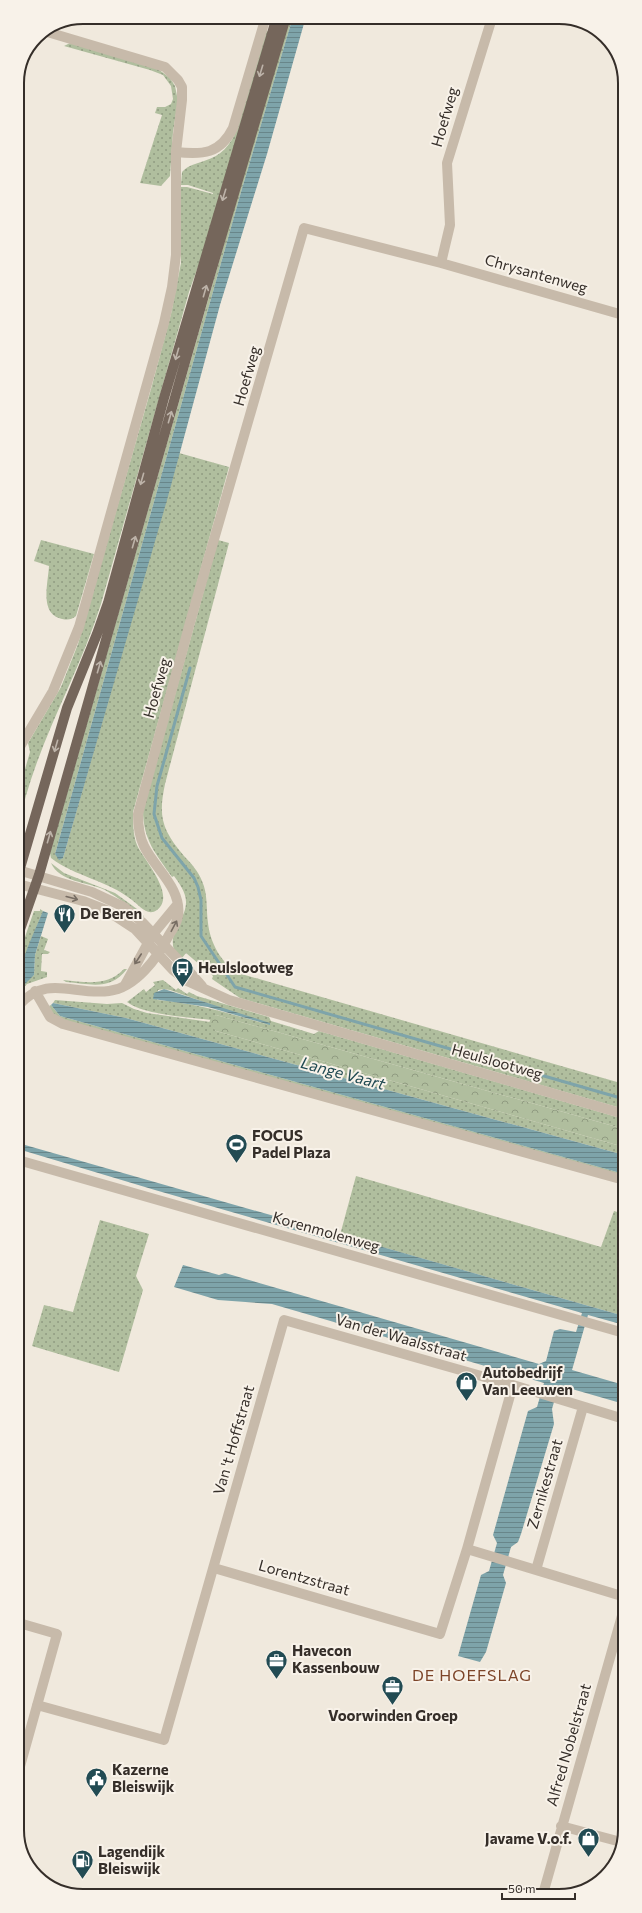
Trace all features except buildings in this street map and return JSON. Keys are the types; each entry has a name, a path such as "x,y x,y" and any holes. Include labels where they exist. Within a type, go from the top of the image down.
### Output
{"main road":[{"path":"24,855 67,708 108,603 164,398 275,24"},
{"path":"24,917 38,875 205,292 284,24"}],"street":[{"path":"176,152 202,154 216,149 229,136 237,115 264,24"},
{"name":"Hoefweg","path":"24,1001 35,991 54,987 109,991 125,985 140,976 161,950 177,920 177,906 173,889 145,847 140,836 138,814 304,228 441,263 450,225 447,163 490,24"},
{"path":"24,740 53,692 79,627 162,330 172,287 176,255 176,152 182,87 172,72 153,62 52,33"},
{"name":"Chrysantenweg","path":"441,263 618,314"},
{"name":"Heulslootweg","path":"24,873 38,875 92,892 124,907 142,922 150,938"},
{"name":"Heulslootweg","path":"24,886 83,901 106,910 150,938 161,950 173,970 187,981 229,1000 618,1112"},
{"path":"125,985 150,938 177,906"},
{"path":"35,991 50,1017 63,1024 618,1178"},
{"name":"Korenmolenweg","path":"24,1162 618,1331"},
{"name":"Van der Waalsstraat","path":"284,1320 618,1417"},
{"name":"Van 't Hoffstraat","path":"214,1568 284,1320"},
{"path":"513,1386 466,1549 618,1595"},
{"name":"Zernikestraat","path":"536,1570 583,1406"},
{"name":"Lorentzstraat","path":"214,1568 440,1634 466,1549"},
{"path":"37,1705 164,1740 214,1568"},
{"path":"24,1624 57,1634 24,1752"},
{"name":"Alfred Nobelstraat","path":"544,1889 618,1629"},
{"path":"561,1826 616,1841"}],"green space":[{"path":"287,24 291,24 241,192 55,854 63,858 179,453 229,467 133,812 133,825 137,845 157,877 163,895 162,903 157,910 153,912 143,910 122,893 71,870 51,858 50,853"},
{"path":"266,31 270,32 206,244 189,292 101,604 80,660 34,771 24,803 24,772 30,752 28,743 61,687 78,644 171,314 181,263 181,187 187,187 213,194 188,185 181,185 182,172 189,166 210,159 220,153 232,140 237,129"},
{"path":"70,43 158,69 170,78 175,86 178,101 173,132 170,176 161,186 140,183 162,115 155,113 157,107 165,107 171,104 173,99 171,86 163,75 64,46"},
{"path":"41,540 94,554 76,616 71,619 62,619 55,616 50,611 46,597 49,566 34,561"},
{"path":"218,540 229,543 165,784 162,806 162,814 166,830 177,847 192,864 204,886 209,930 217,951 226,964 238,973 618,1082 618,1107 240,998 212,979 213,976 186,953 182,958 174,950 173,937 185,908 186,898 184,891 161,861 148,838 145,830 143,810"},
{"path":"51,863 64,873 115,893 137,909 144,916 143,918 125,903 105,890 75,881 60,874"},
{"path":"40,909 43,911 24,960 24,940 34,911 40,911"},
{"path":"41,936 48,939 44,950 50,952 48,954 42,954 41,971 47,972 47,977 27,984 24,987 24,981 34,975 35,955"},
{"path":"124,969 127,969 121,976 114,981 107,983 92,985 66,982 63,980 88,982 103,981 111,979"},
{"path":"163,980 176,990 178,988 187,994 189,992 197,996 269,1017 271,1021 314,1034 319,1031 618,1117 618,1127 216,1015 211,1020 167,1015 144,1010 127,1002 144,989 146,992 155,985 153,982","holes":["158,990 170,990 269,1025 200,1006 157,1000"]},
{"path":"55,1000 107,1004 122,1003 147,1013 210,1022 216,1031 618,1145 618,1153 126,1018 53,1003"},
{"path":"51,1005 60,1016 618,1172 618,1175 55,1018 49,1006"},
{"path":"216,1015 618,1127 618,1145 216,1031 209,1023 211,1018"},
{"path":"356,1176 601,1247 614,1211 618,1212 618,1314 340,1235"},
{"path":"100,1220 149,1234 136,1276 143,1290 119,1372 32,1346 44,1305 73,1312"}],"water":[{"path":"291,24 304,24 267,154 220,305 167,500 63,858 59,860 55,854 241,192"},
{"path":"43,911 48,913 35,955 34,975 24,985 24,958"},
{"path":"164,989 270,1023 270,1025 208,1007 153,999 154,993"},
{"path":"53,1003 126,1018 618,1153 618,1172 60,1016 51,1005"},
{"path":"24,1145 618,1314 618,1323 588,1315 572,1370 618,1383 618,1402 565,1387 558,1388 552,1409 554,1424 521,1534 518,1542 511,1547 503,1575 506,1583 486,1652 480,1662 458,1656 481,1575 489,1571 497,1543 493,1535 528,1411 537,1407 544,1383 272,1304 218,1300 174,1287 183,1265 219,1275 225,1273 539,1364 546,1361 554,1331 560,1329 576,1332 582,1313 24,1151"}],"waterway":[{"path":"190,668 157,786 154,814 162,838 194,878 198,887 201,900 201,936 235,987 618,1097"}],"place":[{"name":"De Beren","path":"65,934"},
{"name":"Heulslootweg","path":"182,988"},
{"name":"FOCUS Padel Plaza","path":"237,1164"},
{"name":"Autobedrijf Van Leeuwen","path":"466,1402"},
{"name":"Havecon Kassenbouw","path":"276,1680"},
{"name":"Voorwinden Groep","path":"393,1706"},
{"name":"Kazerne Bleiswijk","path":"96,1798"},
{"name":"Javame V.o.f.","path":"588,1858"},
{"name":"Lagendijk Bleiswijk","path":"83,1880"}],"district":[{"name":"DE HOEFSLAG","path":"472,1675"}],"water label":[{"name":"Lange Vaart","path":"343,1073"}]}
